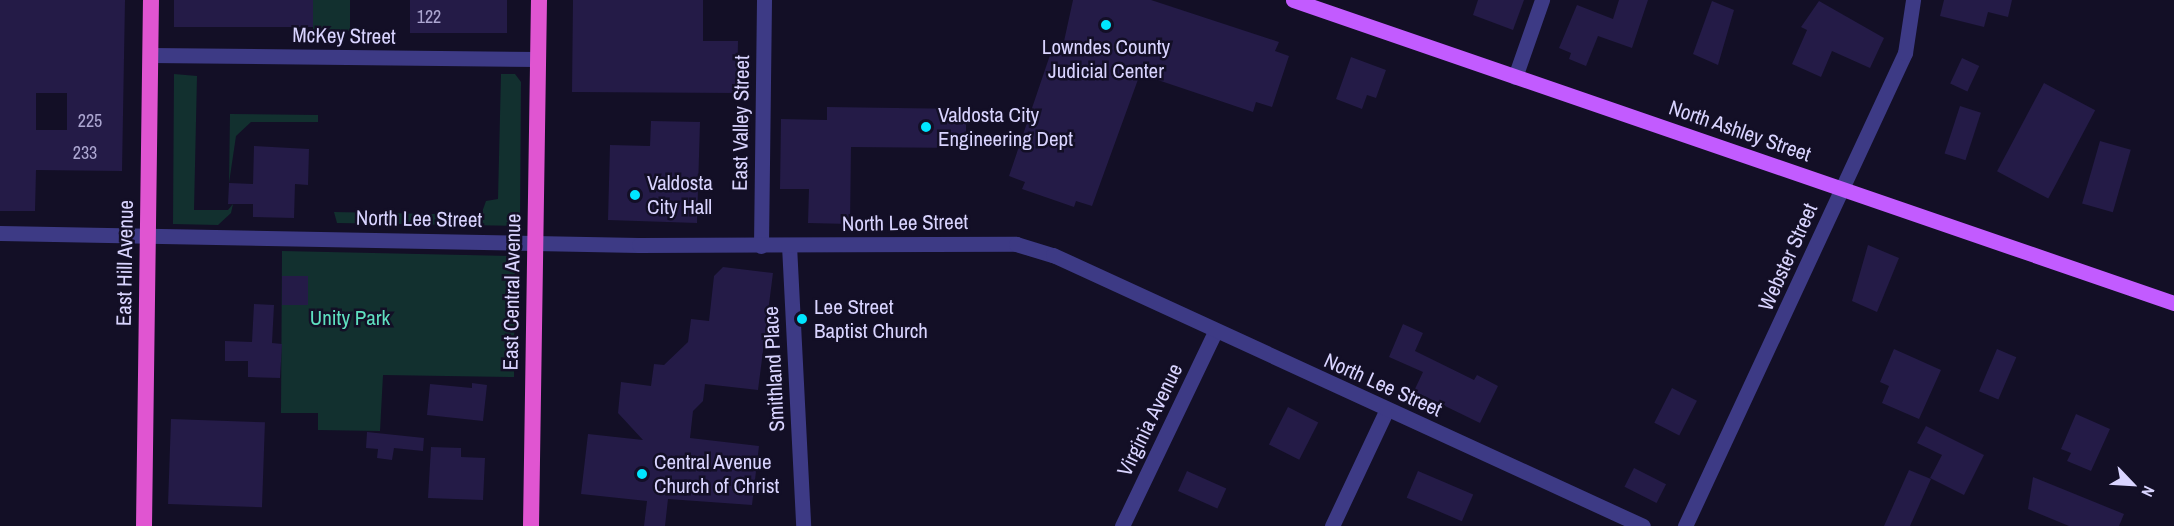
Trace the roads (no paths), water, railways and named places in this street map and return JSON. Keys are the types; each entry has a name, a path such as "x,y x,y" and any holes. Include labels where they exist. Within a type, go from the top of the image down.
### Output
{"highway":[{"name":"East Hill Avenue","path":"144,526 151,0"},
{"name":"East Central Avenue","path":"531,526 539,0"}],"main road":[{"name":"North Ashley Street","path":"1293,0 2174,303"}],"street":[{"name":"East Valley Street","path":"761,246 764,0"},
{"path":"1515,76 1542,0"},
{"name":"Webster Street","path":"1685,526 1905,53 1913,0"},
{"name":"McKey Street","path":"150,55 537,59"},
{"name":"North Lee Street","path":"0,233 761,246 1016,244 1053,255 1215,332 1643,526"},
{"name":"Smithland Place","path":"789,245 803,526"},
{"name":"Virginia Avenue","path":"1122,526 1215,332"},
{"path":"1332,526 1387,409"}],"place":[{"name":"Lowndes County Judicial Center","path":"1106,25"},
{"name":"Valdosta City Engineering Dept","path":"926,127"},
{"name":"Valdosta City Hall","path":"635,195"},
{"name":"Lee Street Baptist Church","path":"802,319"},
{"name":"Central Avenue Church of Christ","path":"642,474"}],"park label":[{"name":"Unity Park","path":"350,318"}]}
